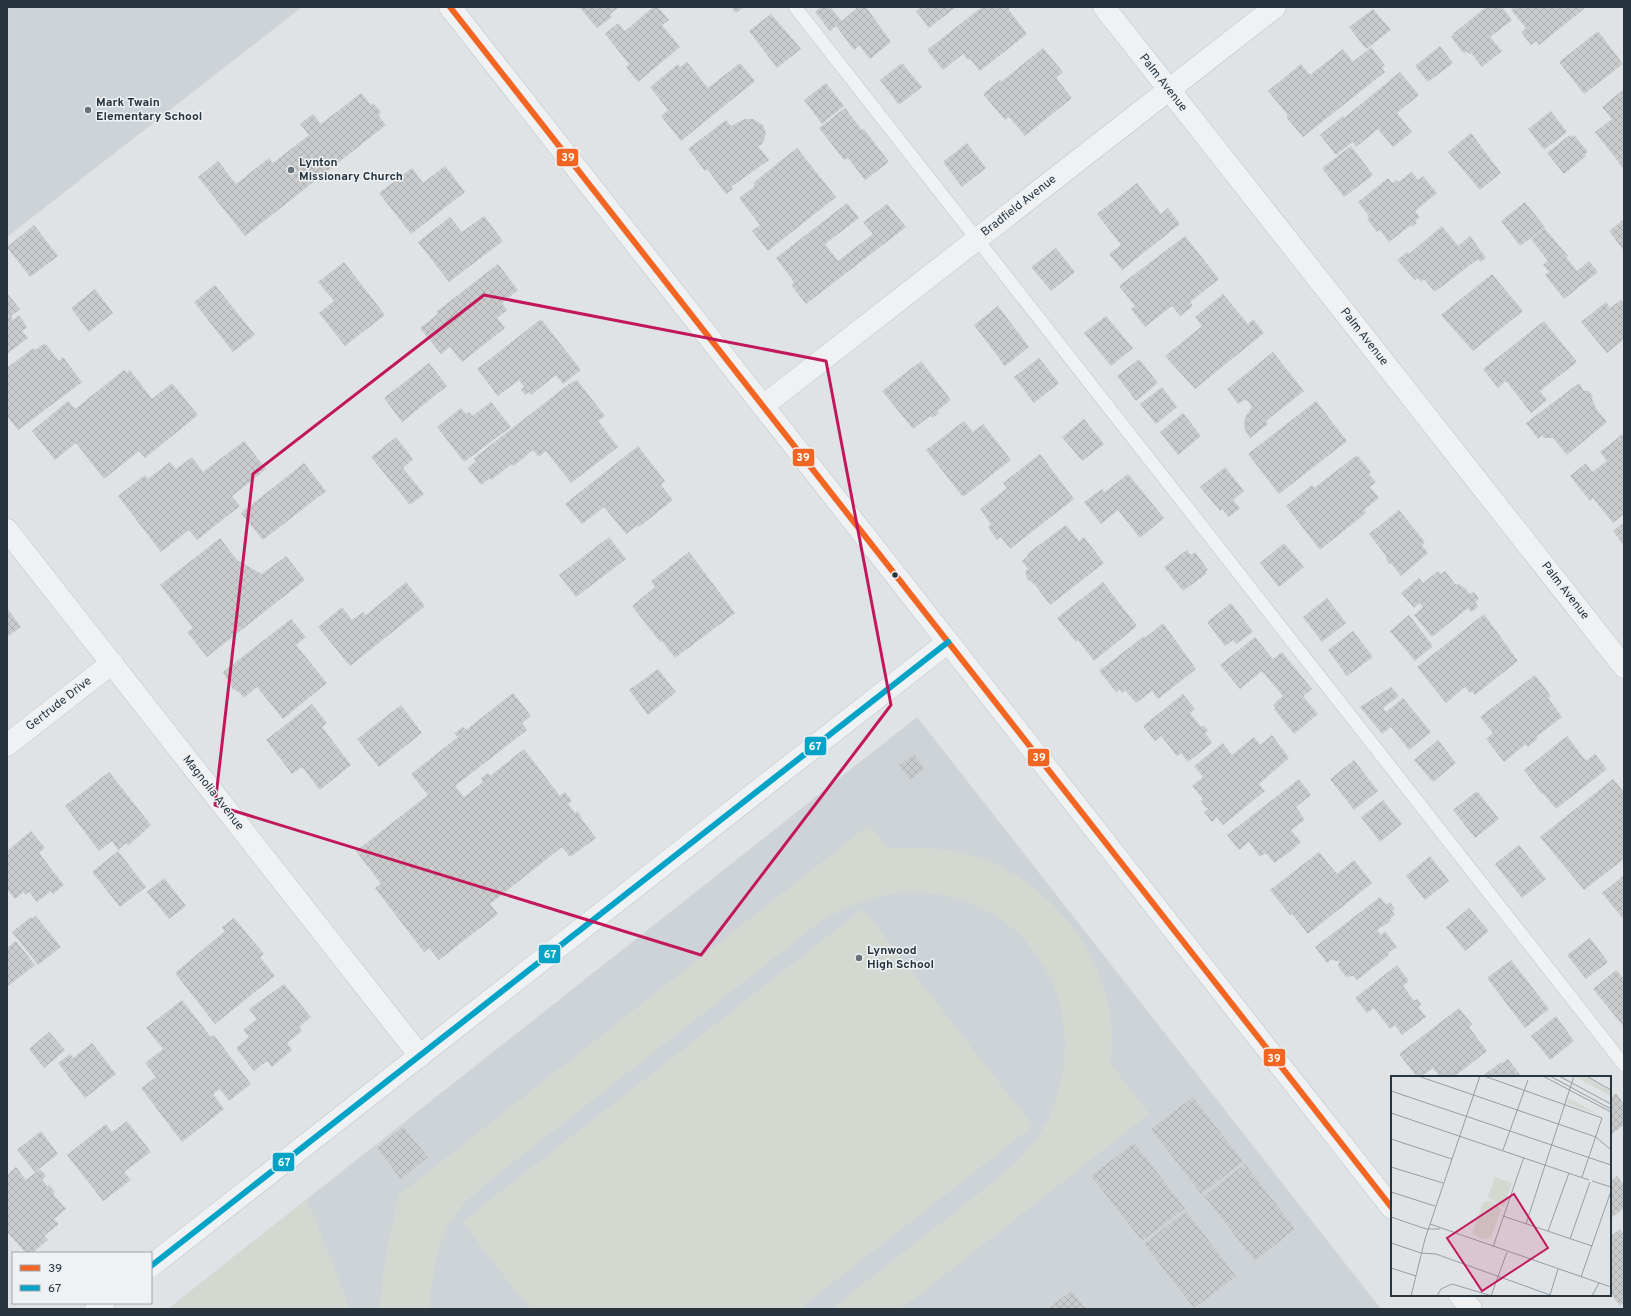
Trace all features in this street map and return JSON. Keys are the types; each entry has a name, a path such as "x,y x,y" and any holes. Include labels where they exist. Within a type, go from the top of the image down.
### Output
{"street":[{"path":"450,7 1391,1207"},
{"name":"Palm Avenue","path":"1104,7 1624,667"},
{"name":"Bradfield Avenue","path":"763,406 1275,7"},
{"name":"Magnolia Avenue","path":"7,530 420,1056"},
{"path":"152,1265 948,642"},
{"name":"Gertrude Drive","path":"7,745 112,664"},
{"path":"1461,1296 1471,1309"}],"lane":[{"path":"795,7 1624,1066"}],"highlighted area":[{"path":"484,295 826,361 891,705 701,955 215,805 253,474"}],"shaded area":[{"name":"Mark Twain Elementary School","path":"7,7 302,7 7,237"},
{"name":"Lynwood High School","path":"917,717 1381,1309 168,1309 307,1199"},
{"path":"869,825 888,848 939,849 964,853 989,861 1017,876 1042,895 1064,917 1083,942 1097,970 1107,1000 1112,1031 1110,1063 1149,1114 901,1309 831,1309 990,1185 1026,1152 1036,1139 1049,1117 1058,1092 1064,1060 1064,1028 1058,997 1046,969 1028,944 1005,923 978,906 946,896 913,892 881,896 851,906 821,921 475,1193 455,1214 442,1240 435,1263 430,1309 380,1309 387,1252 399,1195"},
{"path":"863,909 1033,1126 799,1309 530,1309 462,1222"},
{"path":"307,1199 350,1309 168,1309"}],"building":[{"path":"576,7 619,7 610,14 612,17 597,28 580,8 578,9"},
{"path":"653,7 658,7 669,20 662,25 680,47 638,82 626,67 629,64 605,34 618,23 625,31"},
{"path":"731,7 744,7 736,13"},
{"path":"821,7 830,7 842,21 858,7 866,7 891,42 870,59 859,45 854,50 836,26 830,31 815,12"},
{"path":"918,7 956,7 929,28 916,11 920,9"},
{"path":"982,7 1009,7 1009,10 1027,34 980,71 970,59 968,60 963,54 943,70 927,50"},
{"path":"1486,7 1502,7 1512,20 1490,37 1502,51 1482,67 1471,53 1469,54 1467,51 1464,54 1451,37"},
{"path":"1515,7 1583,7 1584,9 1539,45 1536,41 1531,45 1521,32 1526,28 1511,10"},
{"path":"1373,9 1391,30 1366,49 1349,27"},
{"path":"771,14 801,49 777,68 749,31"},
{"path":"1598,31 1623,64 1584,94 1559,62"},
{"path":"1440,46 1453,63 1428,82 1415,66"},
{"path":"1371,47 1385,66 1382,68 1385,72 1303,137 1286,117 1288,115 1268,91 1301,64 1310,75 1343,49 1353,62"},
{"path":"1043,48 1063,72 1056,78 1072,98 1025,136 1009,117 1005,120 983,94 1000,80 1001,82"},
{"path":"687,62 708,88 740,63 755,81 681,141 661,116 668,110 650,87 678,64 680,67"},
{"path":"902,63 922,87 899,105 880,80"},
{"path":"1400,72 1419,95 1397,113 1412,132 1393,147 1378,129 1356,147 1353,142 1336,155 1320,135 1343,116 1344,118"},
{"path":"826,83 844,106 822,124 804,100"},
{"path":"1624,89 1624,169 1595,132 1612,119 1602,107"},
{"name":"Lynton Missionary Church","path":"361,93 371,105 373,103 381,112 378,115 386,125 245,236 198,177 218,161 236,184 269,158 273,163 309,135 300,124 313,114 321,124"},
{"path":"845,108 862,130 864,129 889,162 865,180 848,158 844,160 819,128"},
{"path":"1551,111 1567,132 1544,150 1528,129"},
{"path":"745,119 753,119 763,125 766,134 762,144 758,146 769,160 731,187 733,189 726,194 707,169 705,171 688,149 726,120 731,126"},
{"path":"1471,133 1501,173 1480,190 1448,152"},
{"path":"1570,135 1571,137 1574,135 1588,152 1585,154 1586,156 1564,174 1547,153"},
{"path":"967,143 986,168 962,187 943,162"},
{"path":"1351,146 1373,175 1344,197 1322,168"},
{"path":"797,148 836,197 768,251 752,231 760,225 739,198 755,186 753,183"},
{"path":"445,166 465,192 411,234 379,193 412,168 423,183"},
{"path":"1412,172 1418,180 1423,176 1437,193 1415,211 1420,217 1415,221 1417,223 1412,227 1411,225 1389,242 1380,230 1377,232 1367,219 1369,216 1358,202 1388,178 1393,183 1396,180 1398,182"},
{"path":"1137,183 1161,214 1168,208 1180,224 1122,270 1109,254 1121,245 1097,214"},
{"path":"1525,202 1545,227 1520,246 1501,221"},
{"path":"847,203 859,218 825,244 838,261 873,234 863,222 887,204 906,227 806,304 791,285 794,282 776,258"},
{"path":"484,216 503,241 449,282 418,242 450,217 462,232"},
{"path":"1624,219 1624,251 1609,231"},
{"path":"34,225 58,256 30,277 7,247"},
{"path":"1442,226 1458,246 1470,236 1486,258 1480,262 1478,259 1436,291 1433,290 1424,279 1421,282 1418,278 1415,280 1397,260 1407,252 1409,254"},
{"path":"1544,228 1568,256 1566,257 1577,271 1589,261 1598,272 1564,299 1545,275 1549,272 1543,265 1548,261 1531,239"},
{"path":"1185,236 1219,279 1190,302 1193,306 1180,316 1172,306 1145,327 1131,309 1135,306 1119,286"},
{"path":"1056,248 1075,272 1051,291 1031,267"},
{"path":"344,262 385,315 345,346 319,313 334,301 318,282"},
{"path":"498,264 518,290 502,303 507,310 497,318 505,328 462,362 450,347 441,354 420,328 438,314 436,312"},
{"path":"1492,274 1523,311 1473,351 1441,315"},
{"path":"215,285 255,335 233,352 194,302"},
{"path":"95,289 113,313 89,332 71,308"},
{"path":"7,293 20,309 11,316 13,320 19,315 27,327 22,331 28,338 7,354"},
{"path":"1223,294 1248,324 1253,319 1264,333 1195,389 1165,356 1202,326 1195,317"},
{"path":"1621,300 1624,303 1624,339 1607,353 1581,322 1606,302 1610,308"},
{"path":"998,306 1029,347 1005,366 974,325"},
{"path":"1106,316 1133,348 1111,366 1084,333"},
{"path":"541,319 581,370 563,384 556,375 531,395 529,392 525,395 521,390 524,387 519,380 498,396 477,369"},
{"path":"1544,321 1577,362 1540,391 1547,400 1531,413 1506,381 1498,388 1483,369"},
{"path":"45,343 59,361 63,357 82,382 18,430 7,416 7,368 33,348 35,350"},
{"path":"1273,352 1304,391 1266,421 1268,424 1250,438 1245,430 1244,423 1246,416 1252,407 1246,399 1238,404 1227,389"},
{"path":"1039,358 1059,383 1034,403 1014,377"},
{"path":"1139,359 1158,383 1136,401 1117,376"},
{"path":"921,361 951,400 937,411 939,413 932,418 930,416 913,429 882,391"},
{"path":"429,363 447,386 402,422 384,398"},
{"path":"124,370 127,373 130,370 152,399 172,383 198,415 145,458 139,451 104,479 76,443 55,460 32,431 68,401 75,409"},
{"path":"577,380 605,416 598,421 618,447 571,483 546,451 539,457 533,450 514,466 512,464 491,480 490,478 481,485 468,468 476,461 474,458 569,384"},
{"path":"1579,383 1584,391 1589,391 1593,396 1592,399 1597,410 1607,422 1567,455 1553,438 1544,438 1542,435 1538,439 1526,423"},
{"path":"1162,387 1177,407 1156,424 1140,404"},
{"path":"1316,401 1347,441 1279,494 1248,454"},
{"path":"491,402 511,427 464,462 437,427 461,408 466,414 469,412 472,416"},
{"path":"1183,413 1201,436 1178,455 1160,432"},
{"path":"1084,419 1104,444 1082,461 1062,437"},
{"path":"964,421 973,432 983,424 1011,460 963,497 926,450"},
{"path":"1624,433 1624,514 1613,523 1593,498 1590,501 1570,476 1586,463 1592,472 1607,461 1600,452"},
{"path":"396,437 413,459 403,468 424,494 410,505 371,457"},
{"path":"244,441 266,469 232,496 240,506 197,540 189,530 161,552 118,496 145,475 148,479 170,462 176,469 192,457 203,472"},
{"path":"638,446 665,481 661,485 673,500 639,527 638,525 626,534 604,507 582,524 565,504"},
{"path":"1040,454 1074,499 1010,549 1001,537 997,540 988,527 991,524 980,509 1007,488 1003,483"},
{"path":"1357,455 1371,472 1369,474 1376,482 1370,487 1379,498 1364,510 1366,513 1320,550 1286,506 1312,485 1314,488"},
{"path":"304,463 326,491 263,540 241,513"},
{"path":"1225,467 1244,491 1233,500 1240,508 1229,517 1222,509 1220,511 1200,487"},
{"path":"1128,474 1164,518 1140,538 1118,510 1101,524 1084,502 1102,489 1105,492"},
{"path":"1399,510 1425,542 1422,545 1428,553 1401,576 1391,563 1389,564 1386,559 1387,557 1369,534"},
{"path":"1624,522 1624,545 1613,531"},
{"path":"1066,525 1079,541 1084,537 1104,563 1050,605 1035,585 1027,579 1025,572 1028,569 1022,561 1028,556 1027,554"},
{"path":"609,537 626,559 576,597 559,575"},
{"path":"220,538 237,560 262,574 286,556 305,580 207,657 187,632 193,628 160,585"},
{"path":"1284,543 1304,567 1279,587 1260,563"},
{"path":"1187,550 1191,555 1195,552 1208,570 1205,572 1206,574 1183,591 1164,567"},
{"path":"689,552 735,613 675,658 662,641 660,642 632,606 655,587 651,581"},
{"path":"1438,571 1441,574 1445,571 1456,585 1459,583 1470,594 1474,592 1479,599 1475,602 1478,607 1471,612 1468,608 1432,637 1414,615 1423,607 1420,603 1414,608 1401,593 1419,578 1423,583"},
{"path":"406,582 425,606 350,666 318,627 342,607 352,620 363,612 366,615"},
{"path":"1103,582 1137,626 1094,661 1078,640 1076,642 1057,618"},
{"path":"1327,598 1346,623 1322,642 1303,617"},
{"path":"1231,603 1253,632 1236,644 1233,640 1225,646 1207,622"},
{"path":"7,608 21,627 7,637"},
{"path":"1484,614 1518,661 1475,695 1472,691 1470,693 1465,687 1446,703 1417,667"},
{"path":"1409,615 1433,646 1415,661 1390,631"},
{"path":"291,619 306,637 296,645 327,683 283,719 257,687 244,698 240,693 233,689 223,672"},
{"path":"1163,623 1196,669 1158,699 1152,691 1136,703 1125,690 1122,693 1119,689 1116,692 1099,671"},
{"path":"1353,631 1373,657 1347,676 1328,650"},
{"path":"1255,637 1273,659 1282,652 1312,689 1303,696 1318,714 1294,734 1274,709 1276,708 1273,705 1283,696 1262,671 1240,689 1220,665"},
{"path":"658,669 676,692 648,715 629,690"},
{"path":"1535,675 1551,696 1548,698 1562,717 1536,737 1538,738 1528,747 1526,744 1504,762 1486,739 1493,733 1480,717"},
{"path":"1391,687 1399,696 1383,708 1386,712 1403,698 1431,732 1409,750 1391,727 1382,734 1360,707"},
{"path":"513,693 531,716 522,723 527,730 455,786 464,797 483,782 481,778 488,773 490,776 524,749 560,796 565,792 572,801 568,804 575,813 577,811 596,838 570,857 562,847 490,904 498,914 439,960 429,948 424,952 375,888 381,884 356,851 428,795 411,774 458,737 454,733 463,727 466,730"},
{"path":"1183,694 1195,709 1190,713 1201,727 1204,725 1208,731 1205,733 1212,743 1188,762 1181,753 1177,756 1161,736 1155,741 1143,726"},
{"path":"312,704 327,723 322,727 351,765 320,790 302,767 292,774 266,740"},
{"path":"401,705 422,733 379,767 357,739"},
{"path":"1272,735 1289,758 1259,784 1265,791 1223,825 1217,817 1212,822 1204,812 1209,808 1206,808 1201,801 1203,799 1192,786 1203,777 1194,766 1223,743 1232,755 1254,737 1260,745"},
{"path":"1567,736 1586,761 1595,754 1607,769 1556,809 1543,793 1542,794 1524,770"},
{"path":"1438,740 1456,763 1433,782 1414,760"},
{"path":"914,754 925,769 910,780 899,765"},
{"path":"1354,760 1378,791 1354,810 1330,779"},
{"path":"109,772 151,825 128,846 126,843 118,850 112,841 99,851 65,806"},
{"path":"1299,779 1311,795 1296,807 1305,820 1291,830 1301,842 1274,863 1266,853 1260,857 1249,842 1239,850 1227,835"},
{"path":"1613,779 1624,792 1624,859 1584,890 1540,837"},
{"path":"1477,791 1499,819 1475,838 1453,810"},
{"path":"1383,800 1402,824 1380,842 1361,817"},
{"path":"31,831 45,848 39,853 64,885 53,894 51,891 37,902 29,892 25,895 23,892 15,899 7,889 7,851"},
{"path":"1519,845 1546,879 1522,898 1495,864"},
{"path":"118,851 146,887 120,907 92,872"},
{"path":"1319,852 1337,874 1354,860 1372,883 1308,934 1292,914 1290,915 1270,890"},
{"path":"1430,856 1449,881 1425,900 1406,876"},
{"path":"1624,875 1624,920 1602,893"},
{"path":"164,878 186,906 169,919 147,892"},
{"path":"1380,897 1386,905 1390,902 1395,909 1392,911 1395,915 1390,919 1391,921 1377,930 1381,935 1385,931 1397,947 1357,980 1353,976 1346,977 1338,966 1339,961 1330,960 1327,963 1315,947"},
{"path":"1469,908 1489,931 1465,951 1446,927"},
{"path":"36,916 61,947 38,965 12,932 31,917 32,919"},
{"path":"234,918 264,954 260,957 275,976 215,1024 175,973 225,931 222,927"},
{"path":"1590,938 1608,962 1586,979 1567,955"},
{"path":"16,941 35,965 7,987 7,948"},
{"path":"1511,960 1549,1009 1525,1028 1487,978"},
{"path":"1397,965 1409,981 1403,986 1414,1001 1417,999 1421,1004 1418,1007 1426,1017 1402,1035 1395,1025 1390,1029 1374,1008 1367,1013 1355,998"},
{"path":"1616,970 1624,979 1624,1027 1593,989"},
{"path":"284,984 311,1017 299,1027 302,1031 287,1043 292,1050 272,1067 267,1061 254,1071 236,1048 249,1037 243,1030 257,1019 249,1009"},
{"path":"182,1000 211,1037 214,1035 251,1084 229,1101 220,1089 213,1094 224,1109 182,1142 141,1088 156,1077 145,1063 163,1049 146,1028"},
{"path":"1459,1008 1472,1024 1469,1027 1487,1051 1455,1076 1439,1076 1433,1068 1422,1076 1416,1076 1399,1054"},
{"path":"1556,1016 1574,1041 1550,1060 1531,1036"},
{"path":"49,1032 65,1050 44,1068 29,1049"},
{"path":"92,1043 116,1074 85,1098 58,1063 70,1054 73,1058"},
{"path":"1508,1059 1521,1076 1482,1076 1501,1062 1502,1064"},
{"path":"1616,1093 1624,1104 1624,1125 1611,1134 1611,1097"},
{"path":"1193,1097 1243,1162 1201,1194 1151,1129"},
{"path":"127,1121 151,1152 124,1172 131,1180 103,1201 67,1155 106,1124 112,1132"},
{"path":"403,1127 428,1157 401,1179 377,1148"},
{"path":"41,1131 58,1154 35,1172 17,1150"},
{"path":"1134,1143 1185,1208 1142,1241 1091,1176"},
{"path":"1245,1164 1295,1229 1255,1261 1204,1196"},
{"path":"16,1167 26,1180 40,1169 46,1176 42,1180 55,1192 53,1194 66,1209 54,1219 59,1224 44,1236 48,1240 33,1252 25,1252 7,1232 7,1175"},
{"path":"1617,1176 1624,1185 1624,1208 1611,1218 1611,1181"},
{"path":"1186,1211 1236,1276 1194,1308 1144,1244"},
{"path":"1620,1229 1624,1234 1624,1303 1620,1306 1611,1294 1611,1236"},
{"path":"1071,1291 1086,1309 1048,1309"}],"transit line":[{"name":"39","path":"450,7 1391,1207"},
{"name":"67","path":"152,1265 948,642"}],"place":[{"name":"Mark Twain Elementary School","path":"88,110"},
{"name":"Lynton Missionary Church","path":"291,170"},
{"name":"Lynwood High School","path":"859,958"}]}
